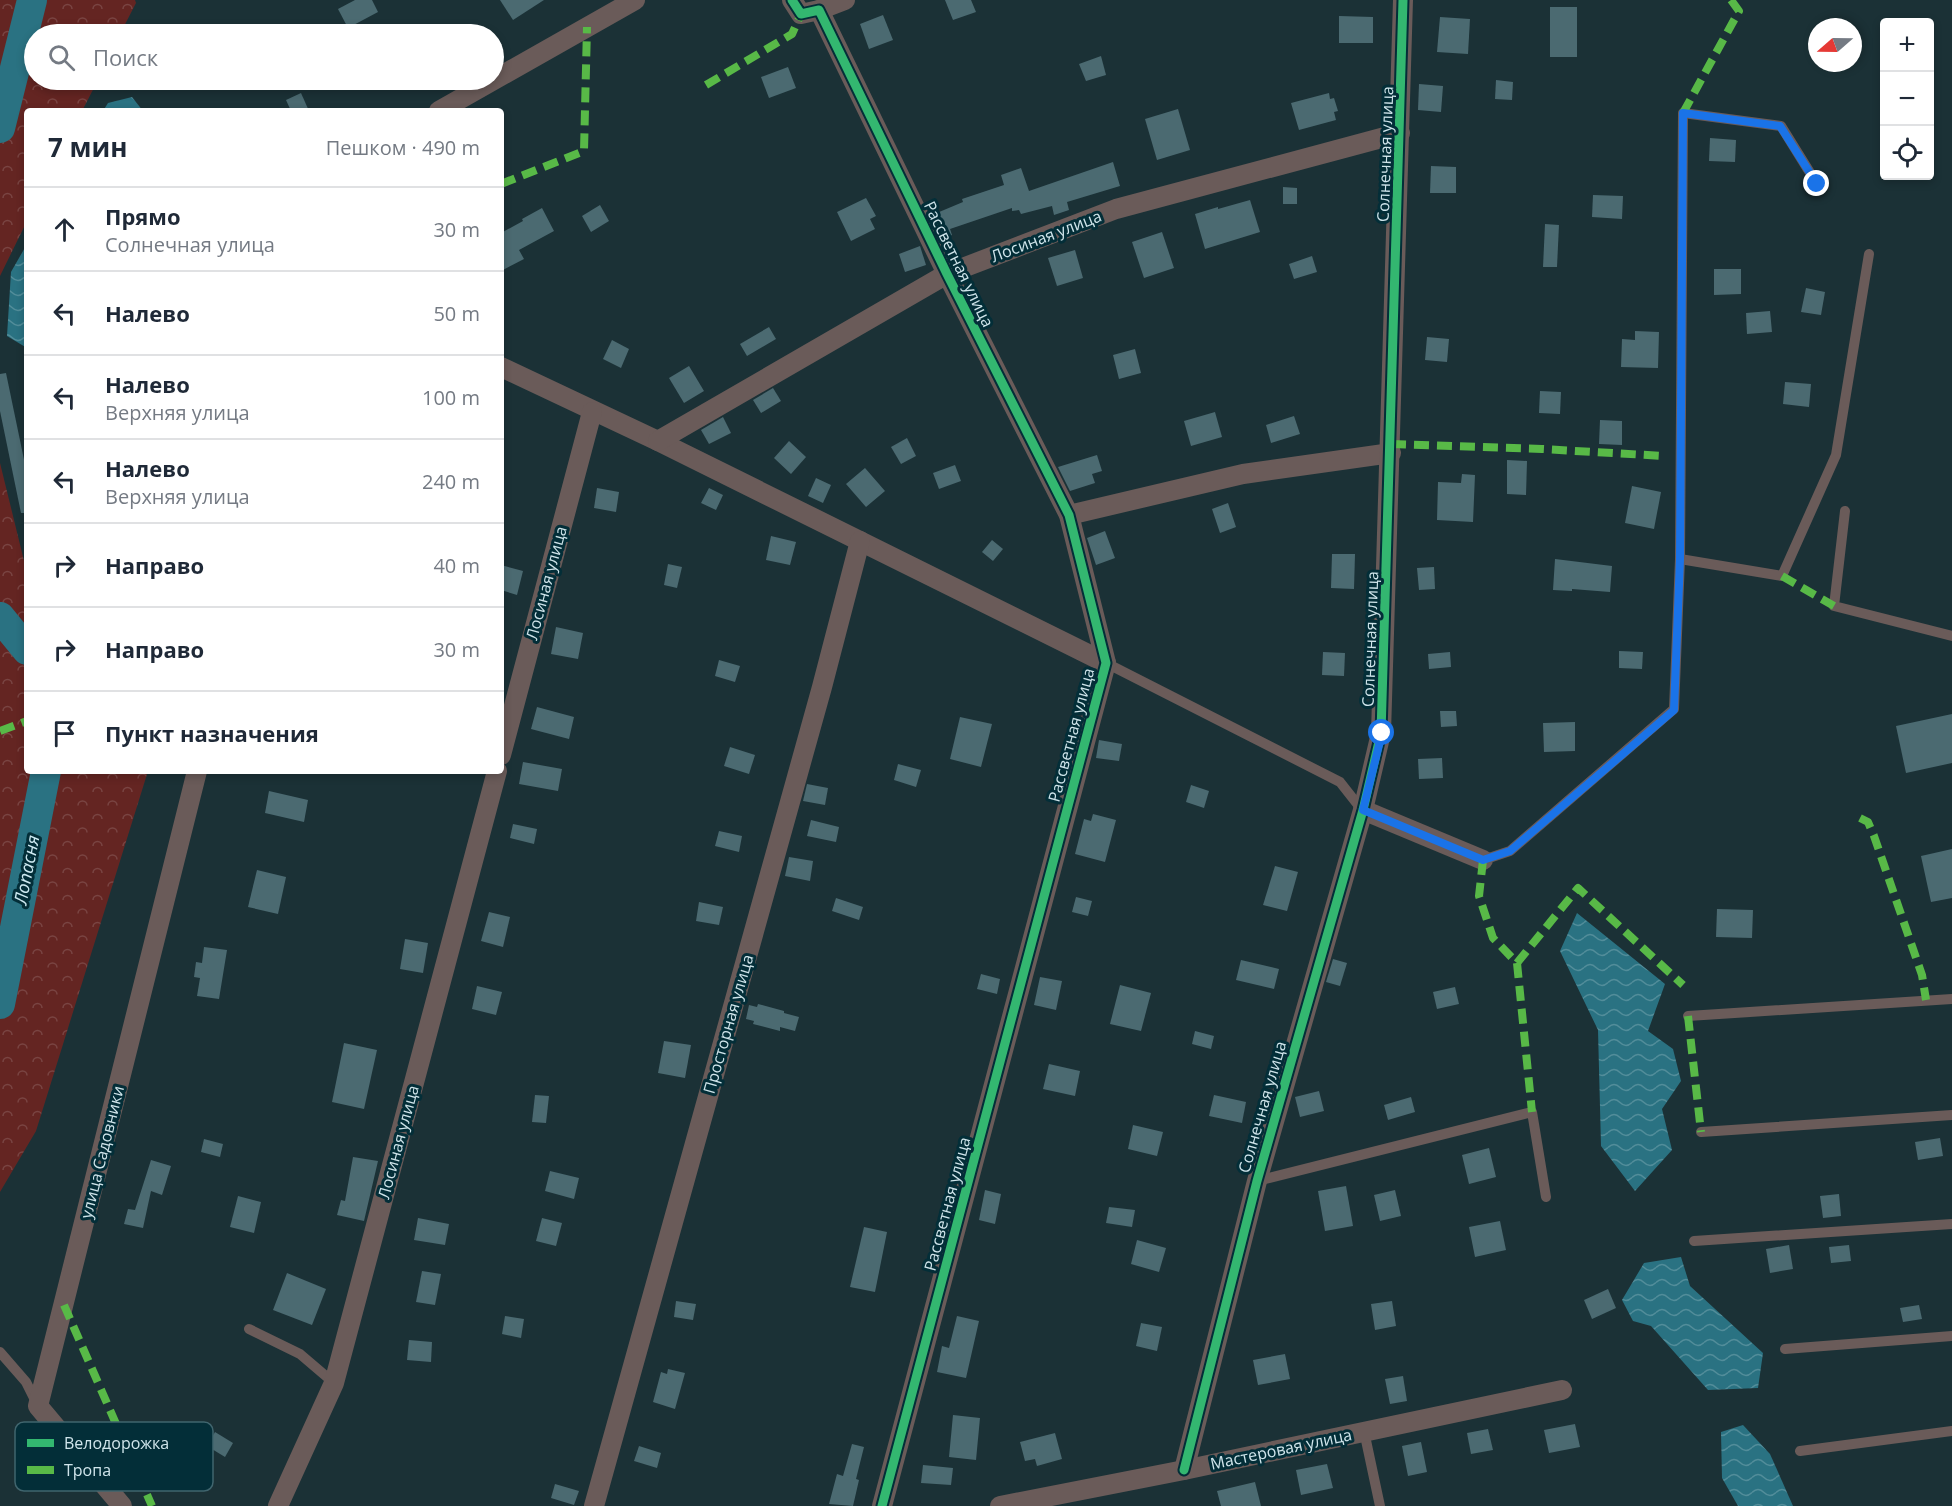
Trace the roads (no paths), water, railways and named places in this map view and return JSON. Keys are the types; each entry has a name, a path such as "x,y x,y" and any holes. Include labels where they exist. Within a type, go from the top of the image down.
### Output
{"street":[{"path":"504,74 634,0"},
{"path":"792,0 801,14 845,0"},
{"name":"Солнечная улица","path":"1184,1470 1257,1181 1363,810 1382,733 1403,0"},
{"name":"Рассветная улица","path":"819,10 947,274 1069,515 1106,663 882,1506"},
{"path":"444,108 476,90"},
{"name":"Лосиная улица","path":"658,441 947,274 1116,209 1400,133"},
{"path":"504,368 592,412 658,441 1106,663"},
{"name":"Лосиная улица","path":"504,743 592,412"},
{"path":"1069,515 1243,474 1391,453"},
{"name":"Просторная улица","path":"594,1506 822,687 860,541"},
{"name":"улица Садовники","path":"38,1406 196,774"},
{"name":"Лосиная улица","path":"278,1506 334,1383 496,774"},
{"path":"1363,810 1483,860"},
{"name":"Мастеровая улица","path":"1000,1506 1184,1470 1562,1390"},
{"path":"38,1406 51,1422"},
{"path":"109,1491 122,1506"}],"lane":[{"path":"1483,860 1510,851 1674,710 1680,559 1683,113 1780,126 1817,184"},
{"path":"1680,559 1782,576 1836,454 1869,254"},
{"path":"1845,511 1834,606 1952,636"},
{"path":"1106,663 1340,782 1363,810"},
{"path":"1688,1016 1952,999"},
{"path":"1257,1181 1532,1112 1546,1197"},
{"path":"1701,1132 1952,1115"},
{"path":"1694,1240 1952,1224"},
{"path":"249,1329 300,1354 334,1383"},
{"path":"1785,1349 1952,1336"},
{"path":"0,1352 26,1382 38,1406"},
{"path":"1364,1431 1380,1506"},
{"path":"1800,1451 1952,1431"}],"water":[{"path":"132,97 141,108 105,108 108,103"},
{"path":"24,249 24,346 7,336 11,272"},
{"path":"1577,913 1665,984 1648,1031 1673,1049 1681,1081 1662,1109 1672,1150 1635,1191 1601,1146 1598,1030 1560,951"},
{"path":"1681,1257 1690,1286 1763,1353 1758,1388 1708,1390 1651,1326 1633,1321 1622,1300 1644,1263"},
{"path":"1743,1425 1770,1454 1793,1506 1738,1506 1722,1478 1721,1432"}],"waterway":[{"name":"Лопасня","path":"26,24 32,0"},
{"name":"Лопасня","path":"0,128 24,32"},
{"name":"Лопасня","path":"0,617 24,646"},
{"name":"Лопасня","path":"0,1004 45,774"}]}
